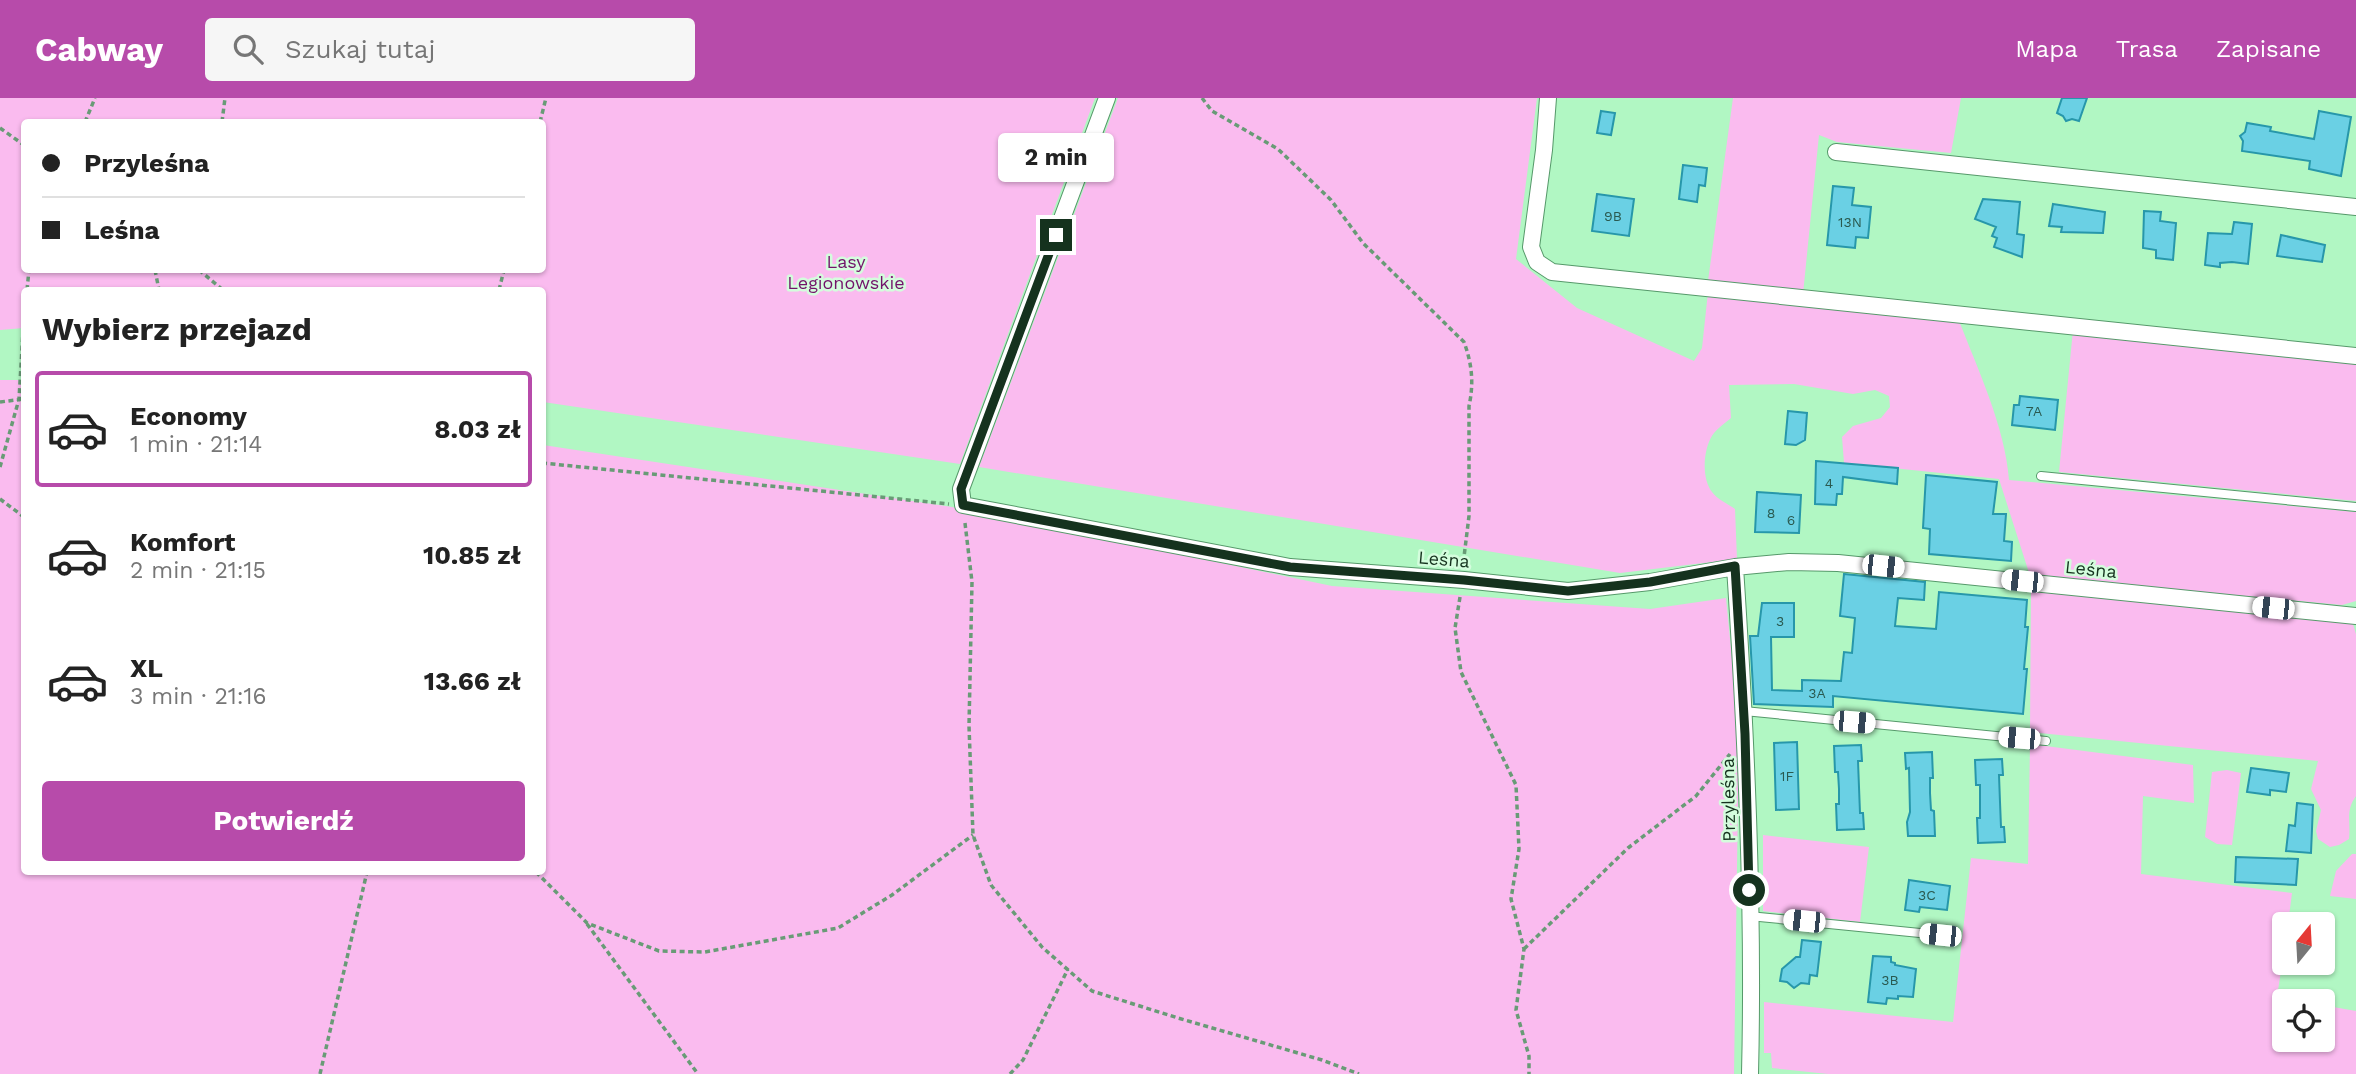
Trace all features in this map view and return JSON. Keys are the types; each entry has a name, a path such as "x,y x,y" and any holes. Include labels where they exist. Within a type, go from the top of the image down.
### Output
{"street":[{"path":"963,505 961,489 1107,98"},
{"path":"1548,98 1531,247 1538,262 1552,272 2356,356"},
{"path":"1836,152 2356,207"},
{"name":"Leśna","path":"963,505 1290,567 1568,591 1650,582 1735,566 1789,562 1860,564 2356,617"},
{"name":"Przyleśna","path":"1735,566 1745,734 1752,1002 1751,1074"}],"lane":[{"path":"2041,476 2356,507"},
{"path":"1744,711 2046,741"},
{"path":"1749,916 1940,935"}],"path":[{"path":"86,119 95,98"},
{"path":"222,119 225,98"},
{"path":"541,119 546,98"},
{"path":"1202,98 1212,111 1278,149 1331,200 1363,243 1464,342 1471,361 1473,388 1469,405 1469,516 1463,553 1464,580 1455,628 1461,671 1516,785 1519,849 1511,899 1524,949 1516,1010 1529,1056 1529,1074"},
{"path":"0,128 21,143"},
{"path":"203,273 220,287"},
{"path":"0,402 21,399"},
{"path":"0,467 21,402"},
{"path":"546,463 963,505 972,582 969,726 973,835 991,884 1042,947 1092,990 1322,1060 1359,1074"},
{"path":"0,499 21,515"},
{"path":"1524,949 1628,848 1696,796 1745,734"},
{"path":"587,923 659,951 705,952 838,928 892,895 973,835"},
{"path":"320,1074 366,875"},
{"path":"539,875 587,923 698,1074"},
{"path":"1010,1074 1023,1060 1068,969"}],"green space":[{"name":"Lasy Legionowskie","path":"0,98 1095,98 960,464 546,402 546,287 21,287 21,328 0,330"},
{"path":"1118,98 1537,98 1516,259 1577,308 1694,361 1702,348 1708,292 1958,318 1996,418 2009,480 2356,512 2356,601 2342,605 2030,576 1999,479 1844,463 1842,437 1853,426 1881,418 1890,407 1889,396 1875,390 1853,394 1794,384 1729,385 1731,418 1710,439 1705,471 1712,492 1735,509 1737,559 1620,573 979,467"},
{"path":"1733,98 1961,98 1951,153 1837,142 1819,135 1803,294 1708,281"},
{"path":"2073,330 2356,362 2356,501 2059,472"},
{"path":"0,380 21,380 21,875 546,875 546,445 952,507 1332,586 1650,609 1726,598 1739,730 1734,1074 0,1074"},
{"path":"2031,590 2353,624 2356,634 2356,796 2349,812 2349,839 2330,847 2318,839 2316,831 2321,810 2311,789 2318,761 2030,732"},
{"path":"2030,744 2193,765 2194,803 2143,796 2141,874 2292,893 2290,912 2272,912 2272,975 2280,975 2278,989 2272,989 2272,1052 2335,1052 2335,1007 2356,1011 2356,1074 1828,1074 1772,1068 1771,1053 1764,1053 1764,1002 1953,1022 1971,858 2028,864"},
{"path":"2227,770 2241,773 2232,845 2217,844 2205,837 2212,772"},
{"path":"1763,835 1869,847 1860,922 1763,911"},
{"path":"2352,854 2356,854 2356,899 2330,896 2336,871"}],"building":[{"path":"2062,98 2087,98 2079,121 2066,121 2057,113"},
{"path":"1601,111 1615,113 1611,135 1597,133"},
{"path":"2319,111 2351,117 2341,176 2309,169 2310,161 2242,151 2243,141 2240,136 2245,132 2247,123 2271,127 2270,131 2314,139"},
{"path":"1683,165 1707,168 1705,186 1699,185 1697,202 1679,199"},
{"path":"1833,186 1854,188 1852,205 1871,207 1868,238 1856,237 1855,248 1827,245"},
{"path":"1597,194 1634,199 1629,236 1592,231"},
{"path":"1983,199 2020,202 2017,234 2024,235 2022,257 1994,247 1997,238 1992,236 1996,227 1975,219"},
{"path":"2053,204 2105,212 2103,233 2061,232 2062,227 2049,226"},
{"path":"2144,211 2161,212 2160,221 2176,223 2173,260 2156,258 2156,250 2143,248"},
{"path":"2234,222 2252,224 2248,264 2232,262 2220,263 2220,267 2205,265 2208,233 2232,234"},
{"path":"2281,235 2325,245 2322,262 2277,256"},
{"path":"2020,396 2058,400 2055,430 2012,425 2014,405 2019,405"},
{"path":"1788,411 1807,413 1805,440 1796,445 1785,444"},
{"path":"1816,461 1898,468 1897,484 1843,477 1842,494 1837,494 1836,505 1815,504"},
{"path":"1926,475 1997,482 1993,514 2006,514 2004,541 2012,542 2011,561 1929,554 1930,529 1923,528"},
{"path":"1757,492 1801,495 1799,533 1755,532"},
{"path":"1844,574 1925,582 1924,600 1898,598 1895,626 1936,629 1939,592 2027,600 2025,627 2028,627 2024,669 2027,669 2023,714 1833,696 1833,707 1754,704 1750,636 1758,636 1762,603 1794,603 1794,637 1771,637 1772,690 1802,691 1802,680 1841,681 1844,652 1852,653 1855,618 1840,616"},
{"path":"1797,742 1799,809 1776,810 1774,743"},
{"path":"1861,745 1862,761 1858,761 1860,813 1863,813 1864,829 1837,830 1836,804 1839,804 1839,789 1834,746"},
{"path":"1932,752 1933,778 1930,778 1930,793 1935,836 1908,836 1909,768 1906,769 1905,753"},
{"path":"2002,759 2003,775 1999,775 2001,827 2004,827 2005,842 1978,843 1980,785 1976,785 1975,760"},
{"path":"2251,768 2289,773 2286,792 2270,790 2270,795 2247,792"},
{"path":"2297,803 2313,805 2311,853 2286,851 2289,825 2295,826"},
{"path":"2236,857 2298,859 2296,885 2235,882"},
{"path":"1909,880 1950,886 1947,910 1920,907 1919,912 1905,910"},
{"path":"1802,940 1821,942 1817,976 1810,975 1809,984 1801,983 1794,988 1787,982 1780,981 1782,969 1796,957 1800,957"},
{"path":"1873,956 1891,957 1891,962 1895,965 1916,969 1913,997 1887,998 1886,1004 1868,1002"}],"route":[{"path":"1056,235 961,489 963,505 1290,567 1568,591 1650,582 1735,566 1745,734 1749,890"}]}
